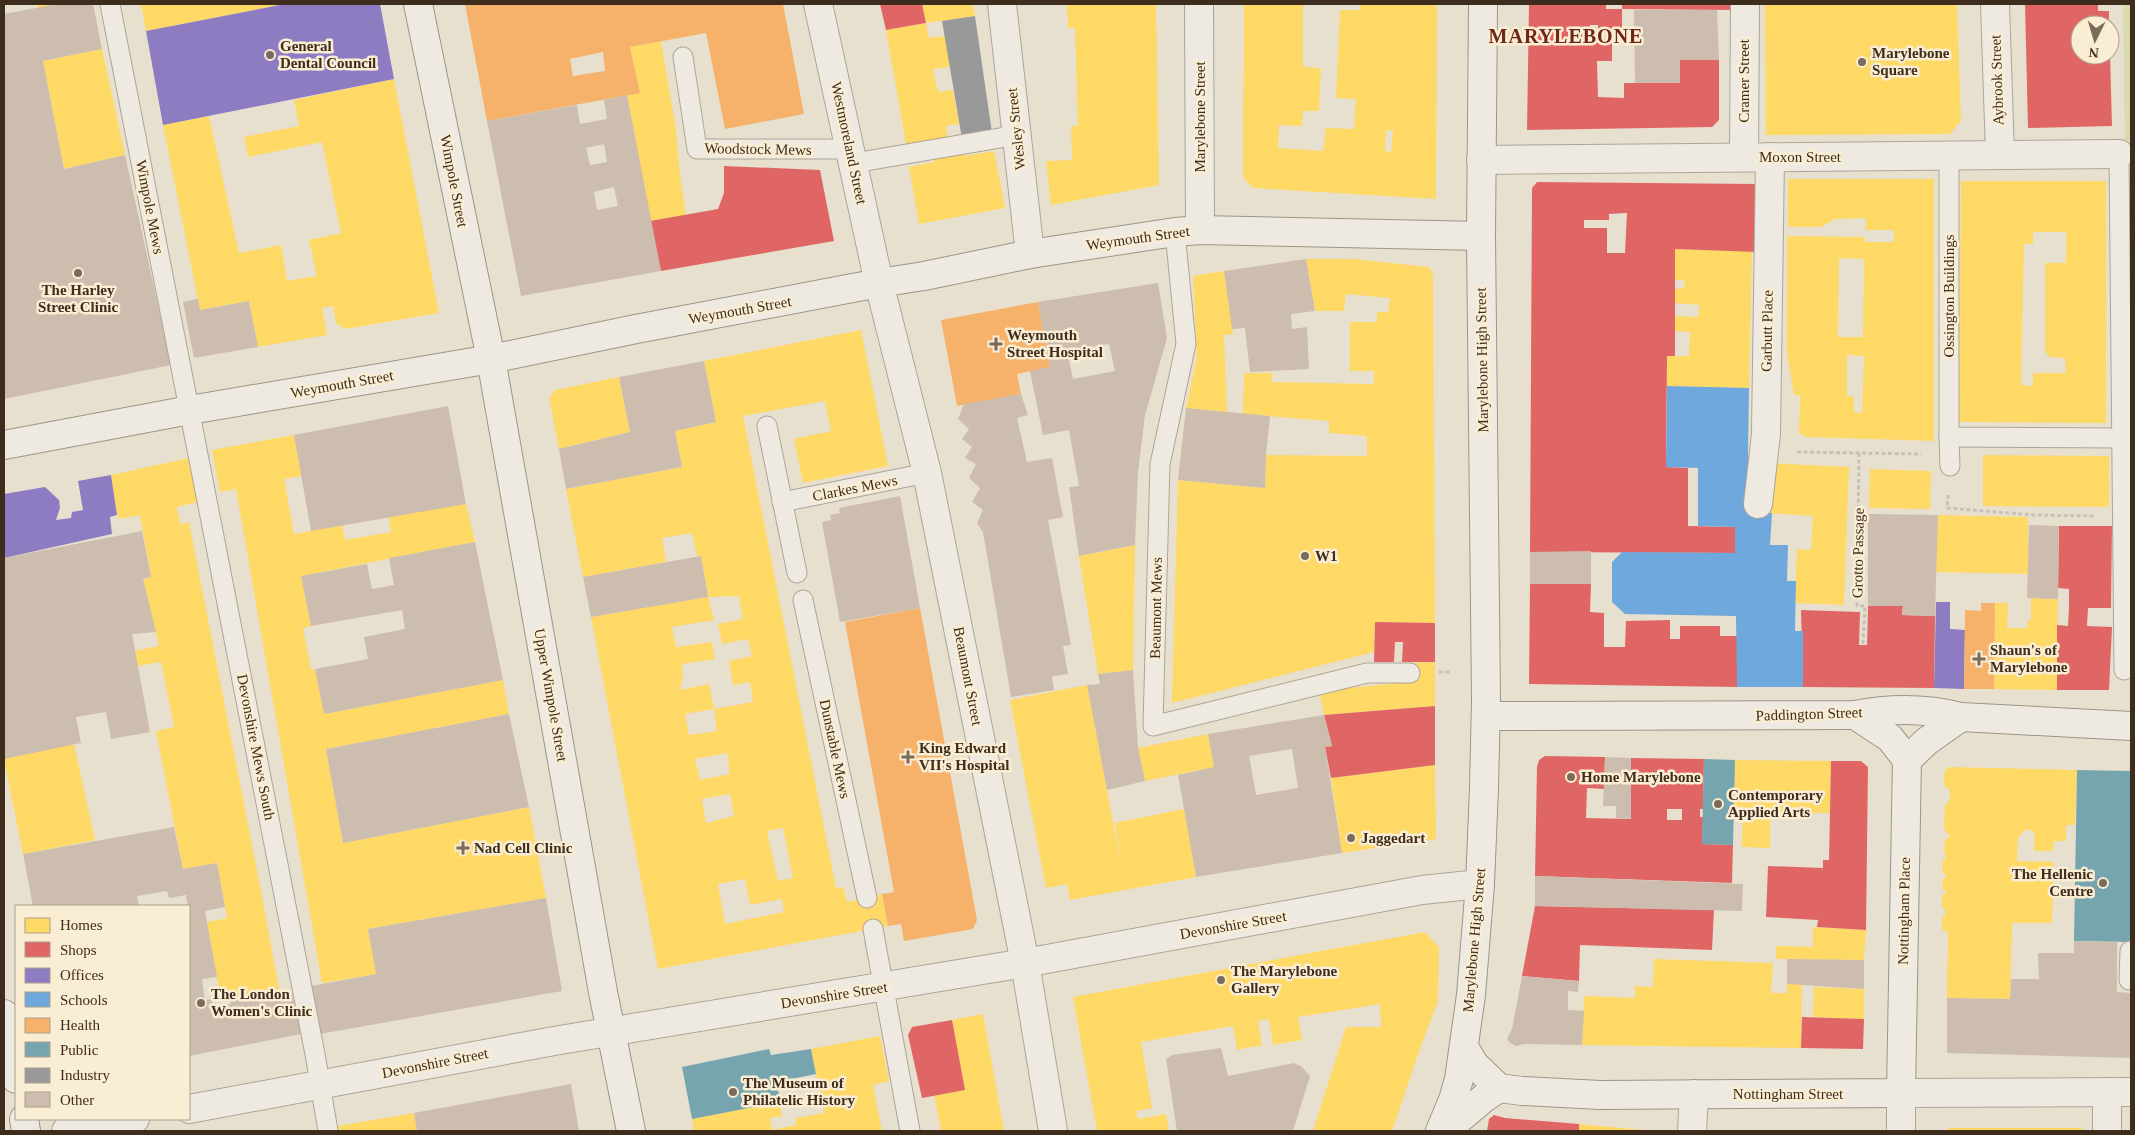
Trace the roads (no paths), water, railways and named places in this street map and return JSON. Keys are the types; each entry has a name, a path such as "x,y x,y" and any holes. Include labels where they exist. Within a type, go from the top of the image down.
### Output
{"street":[{"name":"Wimpole Street","path":"418,4 491,359"},
{"name":"Westmoreland Street","path":"818,4 879,283"},
{"name":"Wesley Street","path":"1002,4 1030,254"},
{"name":"Marylebone Street","path":"1188,231 1199,4"},
{"name":"Marylebone High Street","path":"1440,1131 1455,1093 1464,1047 1471,995 1480,884 1486,716 1481,236 1483,4"},
{"name":"Cramer Street","path":"1744,4 1757,157"},
{"name":"Aybrook Street","path":"1995,4 2000,155"},
{"name":"Moxon Street","path":"1481,160 2120,154"},
{"name":"Garbutt Place","path":"1757,157 1766,434 1758,504"},
{"name":"Weymouth Street","path":"4,445 190,410 491,359 1030,254 1188,231 1481,236"},
{"name":"Beaumont Street","path":"879,283 927,473 1024,964 1052,1131"},
{"name":"Upper Wimpole Street","path":"491,359 603,992 631,1131"},
{"name":"Paddington Street","path":"1486,716 1855,715 1884,709 1936,711 1961,717 2131,726"},
{"path":"1855,715 1890,738 1907,760 1927,741 1961,717"},
{"name":"Nottingham Place","path":"1901,1131 1907,760"},
{"name":"Devonshire Street","path":"190,1109 612,1031 1024,964 1422,890 1480,884"},
{"path":"4,1014 15,1074"},
{"path":"1445,1131 1484,1098 1500,1088 1474,1064 1464,1047"},
{"name":"Nottingham Street","path":"1500,1088 1600,1095 2119,1092"},
{"path":"2107,1131 2119,1092"},
{"path":"1692,1131 1694,1094"},
{"path":"66,1131 129,1120"}],"lane":[{"name":"Wimpole Mews","path":"110,4 190,410"},
{"name":"Woodstock Mews","path":"683,57 697,149 852,156"},
{"path":"852,156 1017,135"},
{"path":"2120,154 2124,670"},
{"name":"Ossington Buildings","path":"1949,156 1950,452 2123,438"},
{"name":"Beaumont Mews","path":"1188,231 1186,344 1160,464 1153,726 1367,673 1410,673"},
{"name":"Devonshire Mews South","path":"190,410 328,1131"},
{"path":"767,426 798,573"},
{"name":"Clarkes Mews","path":"782,502 927,473"},
{"name":"Dunstable Mews","path":"803,600 867,898"},
{"path":"873,929 910,1131"},
{"path":"2129,980 2131,951"}],"place":[{"name":"General Dental Council","path":"270,55"},
{"name":"Marylebone Square","path":"1862,62"},
{"name":"The Harley Street Clinic","path":"78,273"},
{"name":"Weymouth Street Hospital","path":"996,344"},
{"name":"W1","path":"1305,556"},
{"name":"Shaun's of Marylebone","path":"1979,659"},
{"name":"King Edward VII's Hospital","path":"908,757"},
{"name":"Home Marylebone","path":"1571,777"},
{"name":"Contemporary Applied Arts","path":"1718,804"},
{"name":"Jaggedart","path":"1351,838"},
{"name":"Nad Cell Clinic","path":"463,848"},
{"name":"The Hellenic Centre","path":"2103,883"},
{"name":"The Marylebone Gallery","path":"1221,980"},
{"name":"The London Women's Clinic","path":"201,1003"},
{"name":"The Museum of Philatelic History","path":"733,1092"}],"district":[{"name":"MARYLEBONE","path":"1566,36"}]}
